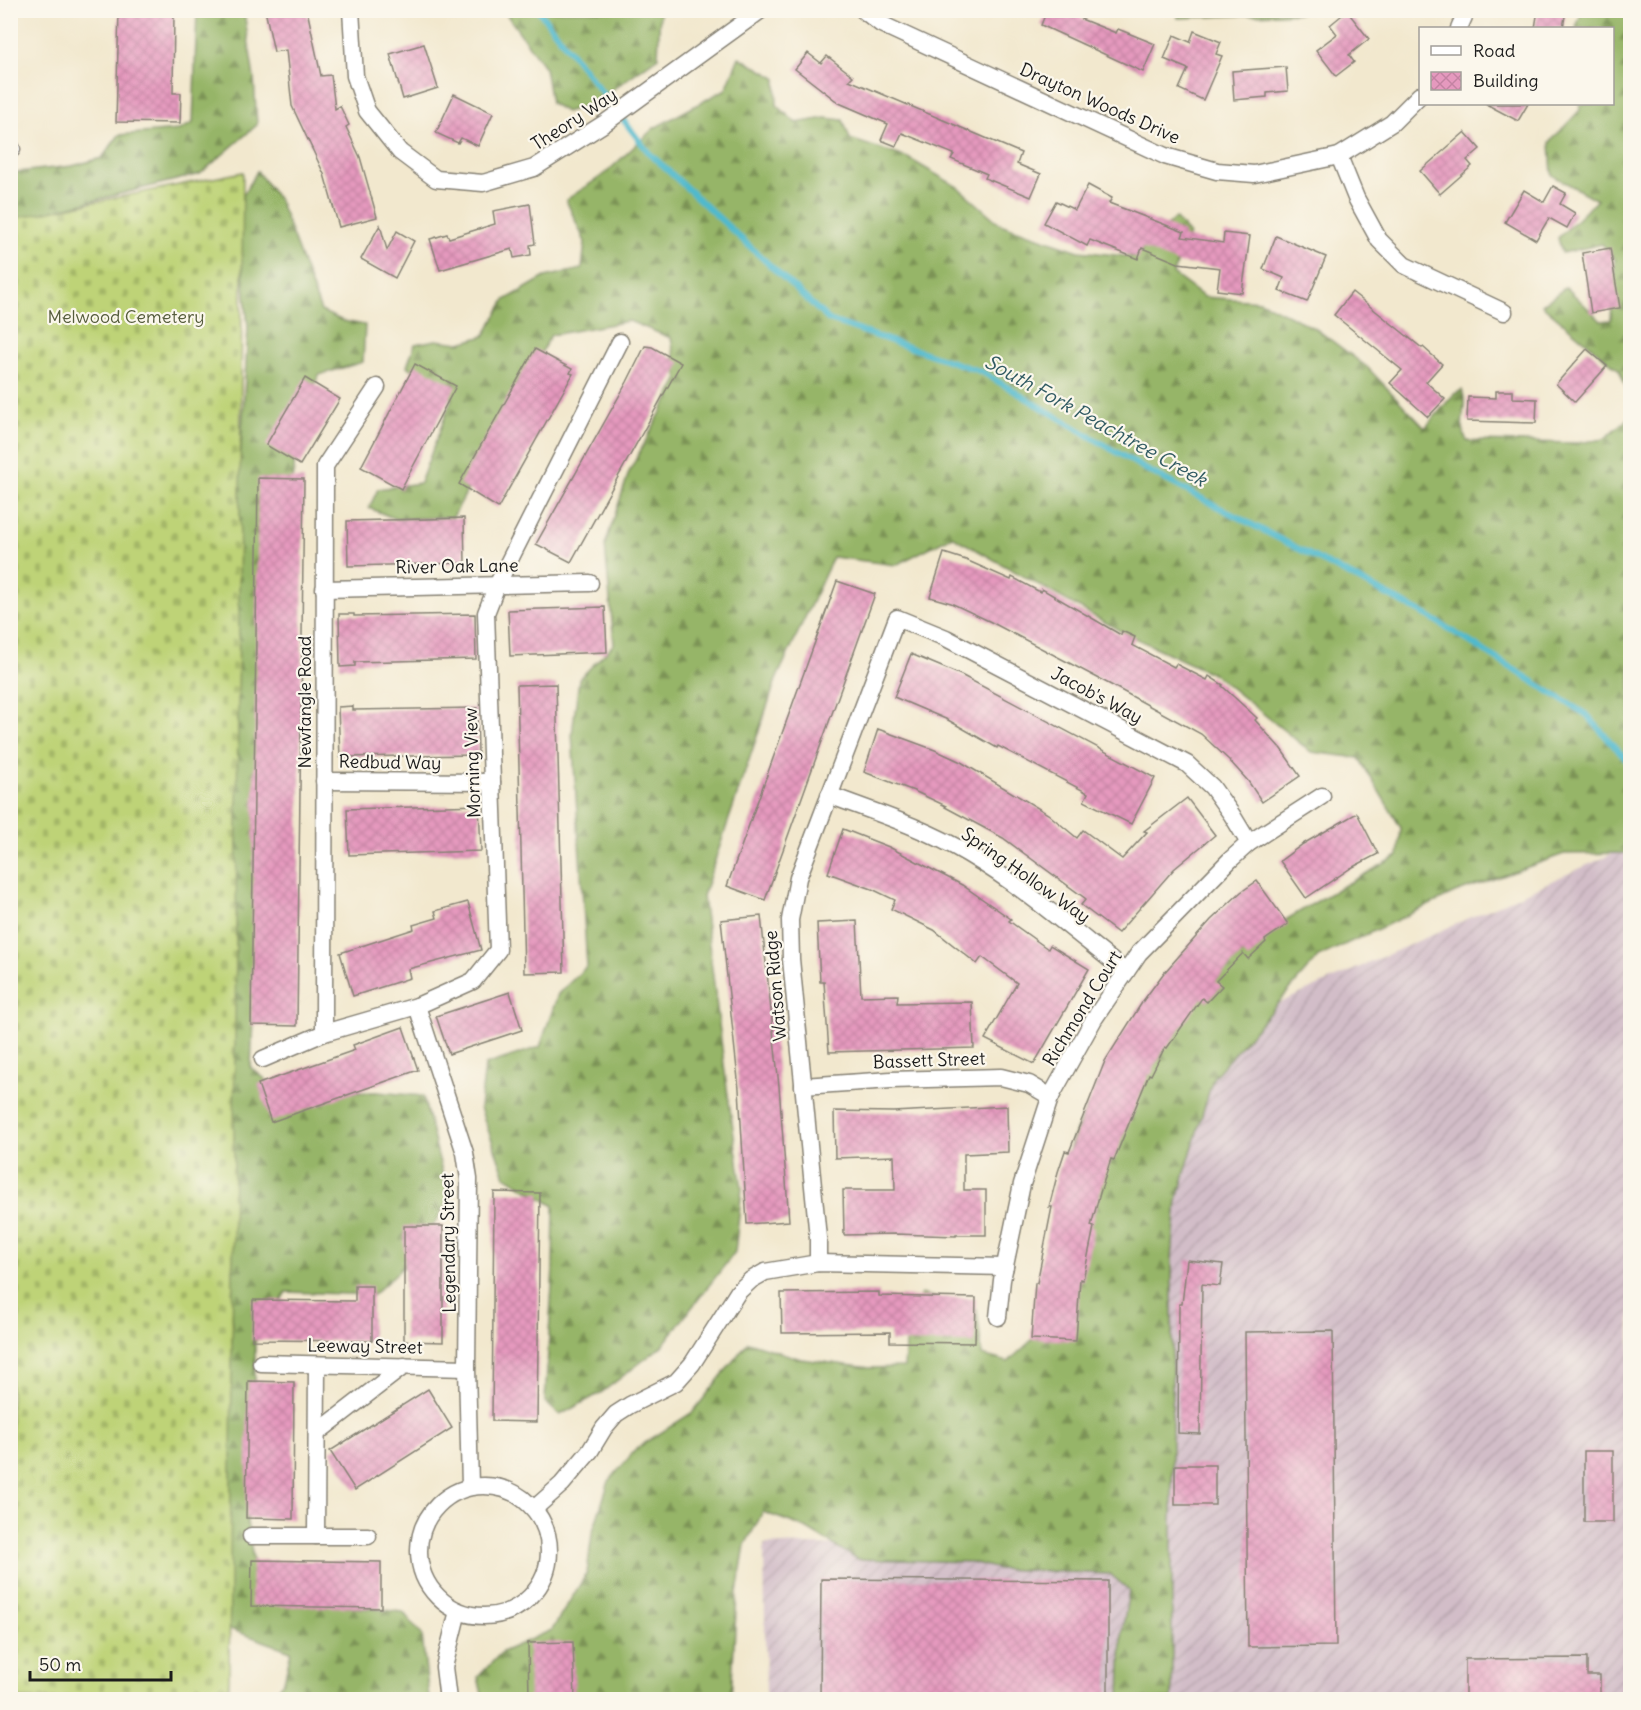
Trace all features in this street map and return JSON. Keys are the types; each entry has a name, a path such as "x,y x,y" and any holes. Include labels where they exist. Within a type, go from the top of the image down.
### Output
{"street":[{"name":"Theory Way","path":"351,10 355,76 367,111 400,152 436,179 483,183 534,168 650,92 761,10"},
{"name":"Drayton Woods Drive","path":"863,10 881,24 1165,156 1217,171 1254,174 1339,156 1392,123 1419,96"},
{"path":"1459,27 1467,10"},
{"path":"1339,156 1356,198 1379,240 1404,266 1504,312"},
{"name":"Morning View","path":"263,1059 324,1033 417,1006 473,981 498,950 486,613 497,585 620,342"},
{"name":"Newfangle Road","path":"324,1033 325,466 376,387"},
{"name":"River Oak Lane","path":"324,589 590,583"},
{"name":"Watson Ridge","path":"818,1263 818,1238 791,959 790,920 798,878 897,618"},
{"name":"Jacob's Way","path":"897,618 946,638 1187,764 1212,787 1249,843"},
{"name":"Redbud Way","path":"324,781 492,782"},
{"name":"Spring Hollow Way","path":"830,795 915,826 969,854 1015,886 1126,972"},
{"name":"Richmond Court","path":"998,1317 1005,1267 1022,1184 1051,1096 1094,1018 1139,953 1230,860 1249,843 1322,796"},
{"name":"Legendary Street","path":"417,1006 465,1153 469,1179 467,1368 470,1486"},
{"name":"Bassett Street","path":"803,1086 891,1080 1001,1077 1029,1084 1051,1096"},
{"path":"534,1508 562,1484 590,1451 616,1414 676,1382 692,1364 738,1292 751,1280 765,1272 818,1263 1005,1267"},
{"name":"Leeway Street","path":"261,1363 467,1368"},
{"path":"316,1536 317,1365"},
{"path":"317,1433 404,1366"},
{"path":"488,1485 505,1488 521,1496 534,1508 546,1527 550,1548 547,1570 537,1590 521,1606 501,1615 479,1617 458,1611 441,1600 428,1584 420,1565 419,1544 424,1524 435,1507 451,1494 470,1486 488,1485"},
{"path":"250,1536 368,1536"},
{"path":"448,1700 444,1667 458,1611"}],"shaded area":[{"path":"1630,846 1630,1699 766,1699 764,1544 1133,1553 1130,1070"}],"green space":[{"path":"1177,10 1303,11 1301,13 1178,18"},
{"path":"197,11 244,11 254,78 257,125 200,174 11,221 10,173 72,166 102,158 119,135 179,130 193,123"},
{"path":"504,11 660,11 658,57 592,104 566,112 551,103 545,68"},
{"path":"1582,11 1630,11 1630,398 1619,370 1542,305 1566,287 1601,321 1611,320 1615,259 1602,244 1562,253 1558,238 1597,200 1552,175 1550,142 1580,110 1580,105 1614,105 1614,27 1576,27"},
{"path":"739,57 776,78 777,105 796,123 825,118 843,120 850,139 908,158 958,187 1000,224 1079,251 1134,257 1175,218 1189,234 1173,274 1204,297 1260,301 1316,329 1367,367 1425,428 1454,394 1462,390 1464,403 1462,421 1467,441 1578,443 1604,439 1630,417 1630,853 1564,854 1455,893 1318,957 1213,1078 1177,1200 1172,1258 1172,1699 1120,1699 1122,1634 1129,1590 1110,1574 998,1569 972,1562 857,1559 804,1527 763,1512 745,1545 737,1593 731,1699 483,1699 478,1677 502,1652 552,1630 587,1573 592,1534 609,1481 637,1448 693,1412 748,1342 801,1359 870,1368 904,1367 908,1319 921,1294 977,1309 982,1355 1008,1362 1034,1338 1054,1204 1074,1134 1106,1068 1270,929 1398,856 1401,828 1359,758 1311,752 1215,675 1124,633 952,536 896,565 833,557 776,680 703,896 742,1188 735,1252 662,1346 602,1392 560,1415 545,1402 553,1268 554,1206 505,1176 480,1108 485,1065 540,1047 558,994 587,966 572,734 579,679 614,644 605,545 629,472 678,380 671,338 629,321 551,335 453,517 396,519 369,508 378,489 420,483 452,398 426,382 407,366 415,344 436,340 460,343 484,336 505,300 545,277 582,269 585,242 566,200 606,173 654,128 726,89"},
{"path":"257,171 279,200 321,311 343,321 365,325 363,362 319,375 299,422 264,745 251,1068 285,1094 377,1092 423,1096 449,1199 416,1255 373,1295 286,1292 255,1342 255,1467 247,1522 257,1583 302,1602 403,1612 422,1635 429,1699 269,1699 284,1681 291,1651 224,1627 237,515 248,328 237,206"},
{"name":"Melwood Cemetery","path":"243,172 229,1687 161,1699 11,1699 11,219"}],"building":[{"path":"119,10 174,10 173,93 181,93 180,123 116,122"},
{"path":"265,10 307,10 321,76 331,75 335,109 340,106 349,125 346,127 360,157 377,217 339,227 324,174 292,106 286,50 274,52"},
{"path":"1047,10 1085,10 1081,19 1116,33 1118,29 1155,44 1143,72 1041,25"},
{"path":"1538,10 1566,10 1563,27 1535,27"},
{"path":"1347,11 1369,39 1349,55 1354,62 1336,76 1316,50 1337,34 1330,25"},
{"path":"1194,31 1221,42 1216,54 1222,56 1203,100 1179,89 1188,69 1164,59 1174,35 1190,42"},
{"path":"424,44 438,88 403,99 390,54"},
{"path":"808,53 821,63 827,56 853,76 849,80 1021,153 1017,164 1041,174 1031,197 985,178 987,174 951,159 954,154 902,133 896,146 881,140 888,124 839,103 795,69"},
{"path":"1286,67 1288,91 1267,93 1267,97 1234,100 1232,71"},
{"path":"454,94 493,113 478,146 461,138 458,143 436,133"},
{"path":"1488,105 1527,105 1518,121"},
{"path":"1465,132 1480,149 1467,160 1472,166 1440,194 1420,171"},
{"path":"1088,185 1112,198 1109,203 1184,232 1182,237 1223,243 1224,233 1250,236 1242,293 1217,290 1220,268 1178,263 1142,248 1138,259 1090,240 1087,246 1044,223 1056,201 1075,210"},
{"path":"1553,186 1566,193 1560,204 1575,213 1567,228 1549,218 1536,240 1505,222 1524,190 1544,202"},
{"path":"530,204 535,244 530,245 531,255 514,258 512,249 440,270 430,239 447,234 449,238 495,224 493,211"},
{"path":"380,225 387,250 397,231 414,241 395,278 361,259"},
{"path":"1276,236 1326,257 1307,302 1279,291 1284,278 1263,269"},
{"path":"1610,248 1620,308 1591,313 1582,253"},
{"path":"1352,292 1442,364 1426,382 1445,399 1428,417 1390,383 1402,370 1334,315"},
{"path":"645,346 652,347 681,363 571,562 536,544"},
{"path":"535,349 572,369 570,373 573,374 498,508 459,484"},
{"path":"1587,349 1607,366 1575,402 1556,384"},
{"path":"415,364 456,386 401,489 361,467"},
{"path":"305,378 340,399 300,465 266,445"},
{"path":"1496,391 1513,391 1513,398 1537,399 1536,423 1467,421 1468,397 1496,398"},
{"path":"258,478 304,479 297,1026 251,1025"},
{"path":"464,518 465,563 348,566 347,521"},
{"path":"944,553 1011,580 1012,577 1040,592 1042,589 1121,635 1122,631 1135,637 1132,645 1174,667 1176,664 1207,680 1209,676 1223,685 1257,718 1255,720 1281,749 1300,776 1262,802 1248,781 1201,734 991,622 951,603 930,597"},
{"path":"837,581 875,594 765,900 727,886"},
{"path":"605,607 607,652 510,656 508,610"},
{"path":"339,614 354,614 354,616 475,614 476,659 355,662 355,666 340,667"},
{"path":"911,654 961,675 1155,778 1131,824 1084,801 1088,793 998,746 997,748 948,720 894,697"},
{"path":"556,684 564,972 524,973 517,685"},
{"path":"353,706 353,710 477,708 478,755 340,757 338,707"},
{"path":"878,729 961,762 1048,814 1077,838 1083,830 1122,859 1147,832 1144,831 1187,798 1215,835 1174,869 1118,933 1081,905 1086,899 1003,838 946,806 864,772"},
{"path":"479,805 481,851 349,855 347,809"},
{"path":"1357,813 1378,854 1351,868 1306,898 1280,861 1303,844"},
{"path":"843,829 889,847 962,885 1011,919 1009,921 1048,949 1050,945 1089,969 1034,1064 985,1039 1017,983 982,957 977,964 934,930 891,909 895,900 828,873"},
{"path":"1257,881 1288,924 1265,940 1266,942 1248,959 1243,953 1216,981 1222,986 1207,1002 1202,998 1167,1048 1165,1047 1151,1075 1149,1074 1114,1160 1111,1159 1100,1193 1091,1226 1094,1227 1083,1280 1080,1279 1076,1341 1031,1339 1035,1283 1037,1283 1052,1207 1049,1207 1058,1172 1065,1151 1069,1152 1105,1061 1163,974 1211,920 1241,892"},
{"path":"468,902 481,950 408,969 410,978 353,996 340,953 414,929 413,925 437,918 435,911"},
{"path":"761,916 779,1086 789,1221 747,1224 739,1089 721,920"},
{"path":"857,921 861,996 898,995 897,1003 972,1002 974,1048 829,1052 824,982 820,982 817,923"},
{"path":"510,992 522,1030 449,1054 436,1016"},
{"path":"403,1027 418,1070 271,1122 258,1084 355,1050 353,1045"},
{"path":"1007,1106 1008,1152 964,1154 964,1190 986,1190 986,1235 844,1235 843,1190 895,1190 894,1156 835,1158 834,1111 893,1112"},
{"path":"494,1192 540,1193 537,1422 492,1421"},
{"path":"404,1226 443,1226 443,1342 404,1341"},
{"path":"1187,1260 1223,1264 1220,1286 1202,1284 1200,1434 1178,1433 1179,1304 1182,1304"},
{"path":"355,1286 372,1286 372,1341 252,1340 253,1300 355,1301"},
{"path":"879,1292 879,1296 976,1298 975,1343 890,1342 890,1332 782,1333 781,1293"},
{"path":"1333,1331 1336,1646 1248,1647 1245,1332"},
{"path":"248,1381 294,1382 293,1519 246,1518"},
{"path":"428,1389 452,1428 355,1490 330,1451"},
{"path":"1584,1451 1613,1451 1613,1522 1584,1522"},
{"path":"1175,1465 1215,1465 1215,1505 1175,1505"},
{"path":"252,1560 381,1562 381,1608 251,1606"},
{"path":"821,1579 1108,1581 1108,1700 820,1700"},
{"path":"573,1642 575,1700 529,1700 528,1643"},
{"path":"1587,1658 1587,1675 1600,1675 1600,1700 1465,1700 1465,1659"}],"waterway":[{"name":"South Fork Peachtree Creek","path":"538,10 649,153 829,320 982,372 1145,469 1428,616 1587,715 1630,764"}]}
